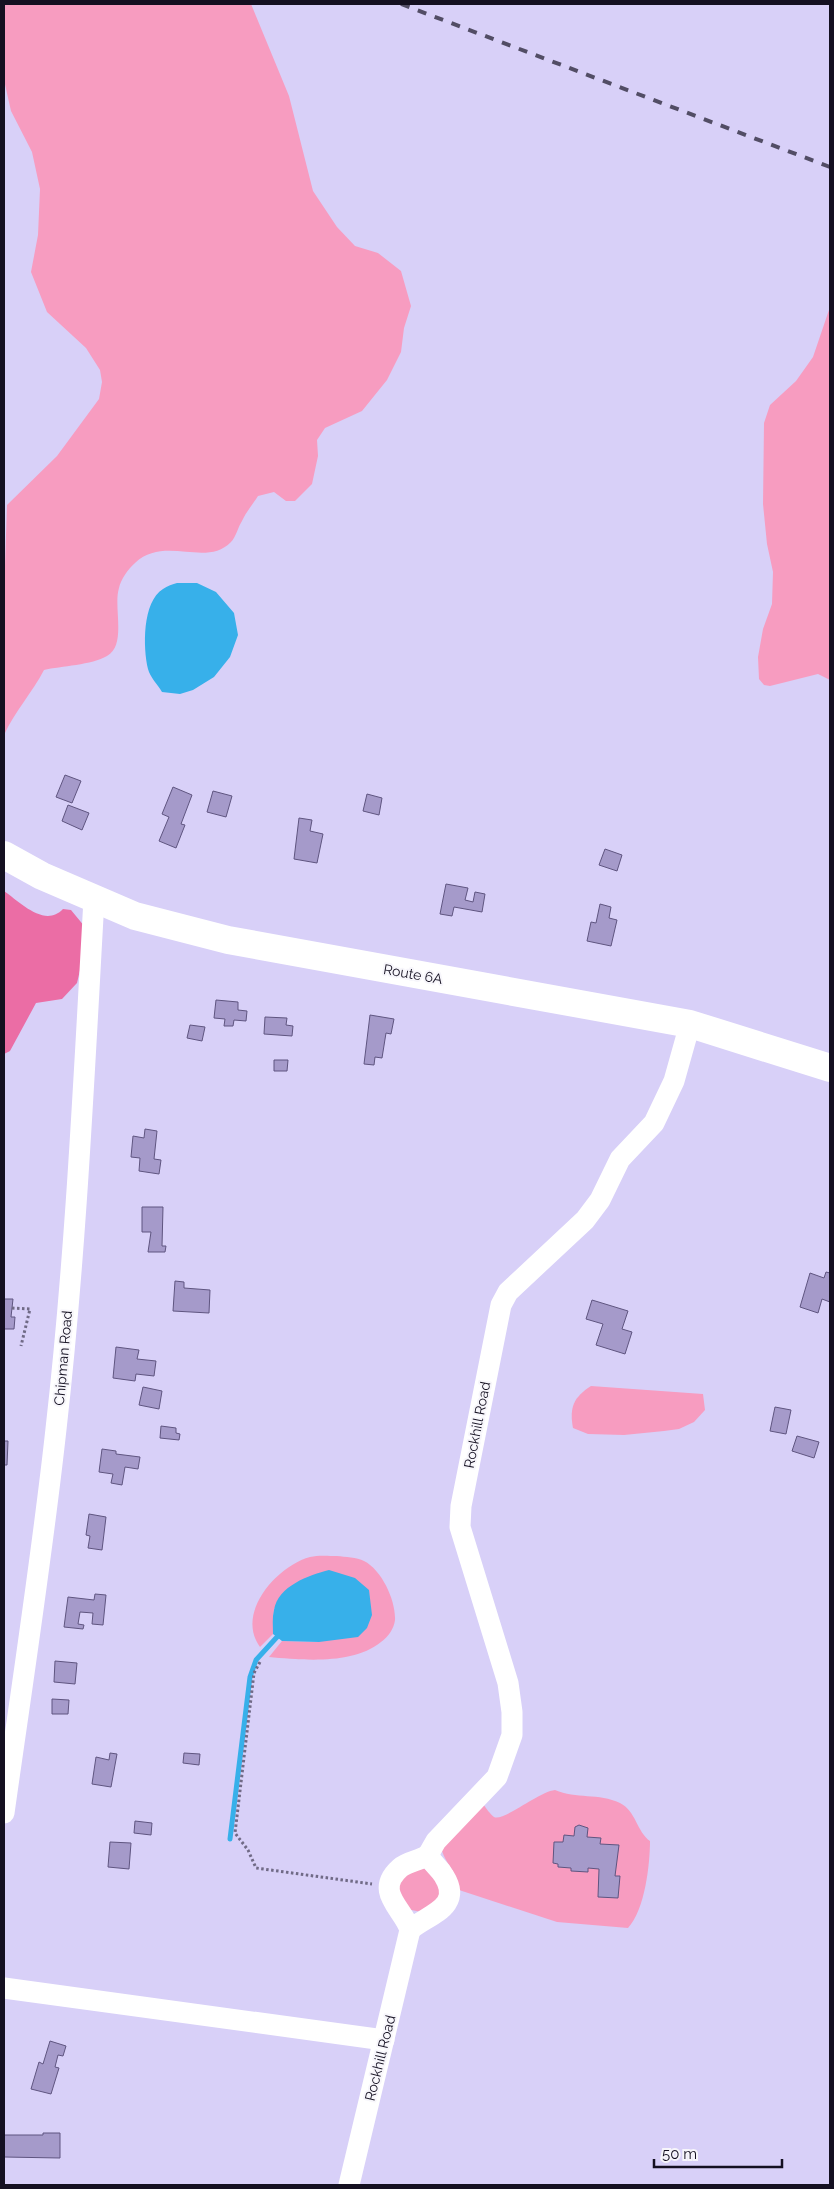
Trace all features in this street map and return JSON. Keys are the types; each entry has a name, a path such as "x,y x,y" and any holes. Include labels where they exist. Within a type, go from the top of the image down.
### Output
{"main road":[{"name":"Route 6A","path":"4,854 42,876 134,916 228,940 690,1024 830,1068"}],"street":[{"name":"Chipman Road","path":"4,1813 48,1494 64,1347 78,1174 94,899"},
{"name":"Rockhill Road","path":"390,1886 395,1874 401,1867 419,1861 428,1854 436,1841 497,1777 512,1735 512,1712 508,1683 460,1527 461,1506 501,1305 508,1292 585,1220 600,1200 620,1159 654,1123 674,1081 690,1024"},
{"path":"390,1886 391,1899 394,1906 407,1920 410,1930 418,1922 436,1914 446,1902 449,1894 445,1877 432,1865 428,1854"},
{"name":"Rockhill Road","path":"349,2185 410,1930"},
{"path":"4,1988 384,2040"}],"path":[{"path":"12,1308 30,1309 21,1346"},
{"path":"260,1662 254,1673 235,1825 236,1833 248,1850 256,1868 390,1886"}],"shaded area":[{"path":"4,4 251,4 289,96 313,191 337,227 355,246 378,253 401,271 411,306 404,328 401,352 387,380 362,411 325,428 317,440 318,456 312,484 295,501 286,501 274,492 258,496 245,514 233,540 221,549 198,553 159,552 147,555 135,563 125,574 119,588 118,635 113,651 101,659 44,670 4,735 4,596 7,505 57,456 99,399 102,382 100,370 86,348 47,312 31,272 38,235 40,189 32,152 11,111 4,80"},
{"path":"830,307 830,680 818,674 770,686 764,685 759,679 758,657 763,629 772,604 773,572 767,544 763,504 764,423 770,405 796,381 813,357"},
{"path":"4,891 25,907 41,915 49,916 63,909 71,910 85,927 86,945 77,983 62,999 36,1003 10,1051 4,1054"},
{"path":"591,1386 703,1394 705,1410 694,1422 679,1429 624,1435 588,1434 573,1428 572,1408 580,1394"},
{"path":"313,1556 337,1556 364,1561 377,1571 387,1587 395,1612 395,1620 390,1632 384,1640 370,1649 342,1658 312,1660 269,1657 282,1641 319,1642 274,1608 273,1634 260,1647 254,1634 253,1620 256,1606 263,1593 273,1580 297,1562"},
{"path":"555,1790 563,1793 604,1798 620,1803 630,1811 642,1832 650,1841 648,1874 642,1899 639,1910 628,1928 557,1922 459,1890 457,1879 441,1847 483,1804 494,1817 499,1817"},
{"path":"418,1868 425,1869 440,1885 439,1900 421,1912 407,1909 397,1884 400,1877"}],"water":[{"path":"177,583 197,583 216,592 234,613 238,635 230,657 214,677 193,690 180,694 162,692 149,672 145,649 146,626 151,604 156,595 163,589"},
{"path":"329,1570 355,1578 369,1590 372,1615 367,1628 358,1637 319,1642 282,1641 273,1634 274,1610 281,1594 304,1579"}],"building":[{"path":"65,775 81,781 72,803 56,797"},
{"path":"173,787 192,795 181,824 185,825 176,848 159,841 169,817 162,814"},
{"path":"213,791 232,796 226,817 207,812"},
{"path":"367,794 382,798 379,815 363,811"},
{"path":"68,805 89,813 82,830 62,821"},
{"path":"299,818 312,820 310,831 323,834 317,863 294,859"},
{"path":"605,849 622,855 617,871 599,865"},
{"path":"446,884 468,888 465,900 473,902 475,892 485,894 482,912 454,907 452,916 440,914"},
{"path":"600,904 611,907 609,918 617,920 611,946 587,941 591,922 596,923"},
{"path":"216,1000 238,1002 238,1010 247,1011 246,1021 234,1020 233,1026 224,1026 225,1019 214,1018"},
{"path":"370,1015 394,1019 391,1034 386,1033 382,1058 375,1057 374,1065 364,1064"},
{"path":"265,1017 287,1018 286,1025 293,1026 292,1036 264,1034"},
{"path":"190,1025 205,1027 202,1041 187,1038"},
{"path":"274,1060 288,1060 287,1071 274,1071"},
{"path":"145,1129 157,1131 154,1159 161,1160 159,1174 139,1171 140,1158 131,1157 133,1136 144,1138"},
{"path":"142,1207 163,1207 162,1246 166,1246 165,1252 148,1252 151,1232 142,1232"},
{"path":"826,1272 830,1273 830,1302 822,1299 818,1313 800,1307 810,1273 824,1278"},
{"path":"175,1281 184,1282 184,1288 210,1290 209,1313 173,1311"},
{"path":"4,1299 13,1299 11,1317 15,1317 14,1329 4,1329"},
{"path":"592,1300 628,1311 622,1329 632,1332 625,1354 596,1345 603,1324 586,1319"},
{"path":"116,1347 139,1350 137,1359 156,1361 154,1376 136,1374 135,1381 113,1378"},
{"path":"143,1387 162,1391 159,1409 139,1405"},
{"path":"775,1407 791,1410 786,1434 770,1431"},
{"path":"161,1426 176,1428 176,1433 180,1434 179,1440 160,1438"},
{"path":"797,1436 819,1442 814,1458 792,1451"},
{"path":"4,1441 8,1441 7,1465 4,1465"},
{"path":"102,1449 116,1451 116,1454 140,1457 138,1469 125,1467 122,1485 111,1483 113,1474 99,1472"},
{"path":"89,1514 106,1517 102,1550 88,1548 90,1536 86,1535"},
{"path":"95,1594 106,1595 103,1625 92,1624 93,1613 80,1612 78,1624 84,1625 83,1629 64,1627 68,1597 94,1600"},
{"path":"55,1661 77,1663 75,1684 54,1682"},
{"path":"52,1699 69,1700 68,1714 52,1714"},
{"path":"110,1753 117,1754 111,1787 92,1784 96,1757 109,1760"},
{"path":"184,1753 200,1754 199,1765 183,1763"},
{"path":"135,1821 152,1823 151,1835 134,1833"},
{"path":"579,1825 588,1828 587,1837 601,1838 600,1844 619,1845 615,1876 620,1876 618,1898 598,1897 599,1869 588,1868 588,1872 571,1871 571,1868 558,1867 558,1864 553,1863 554,1842 563,1842 564,1835 574,1836 575,1827"},
{"path":"110,1842 131,1843 129,1869 108,1867"},
{"path":"50,2041 66,2046 63,2056 58,2055 55,2067 59,2068 51,2094 31,2089 39,2062 43,2064"},
{"path":"43,2133 60,2133 60,2158 4,2157 4,2135 43,2135"}],"waterway":[{"path":"230,1839 250,1677 256,1660 277,1637"}],"railway":[{"path":"401,4 830,167"}]}
